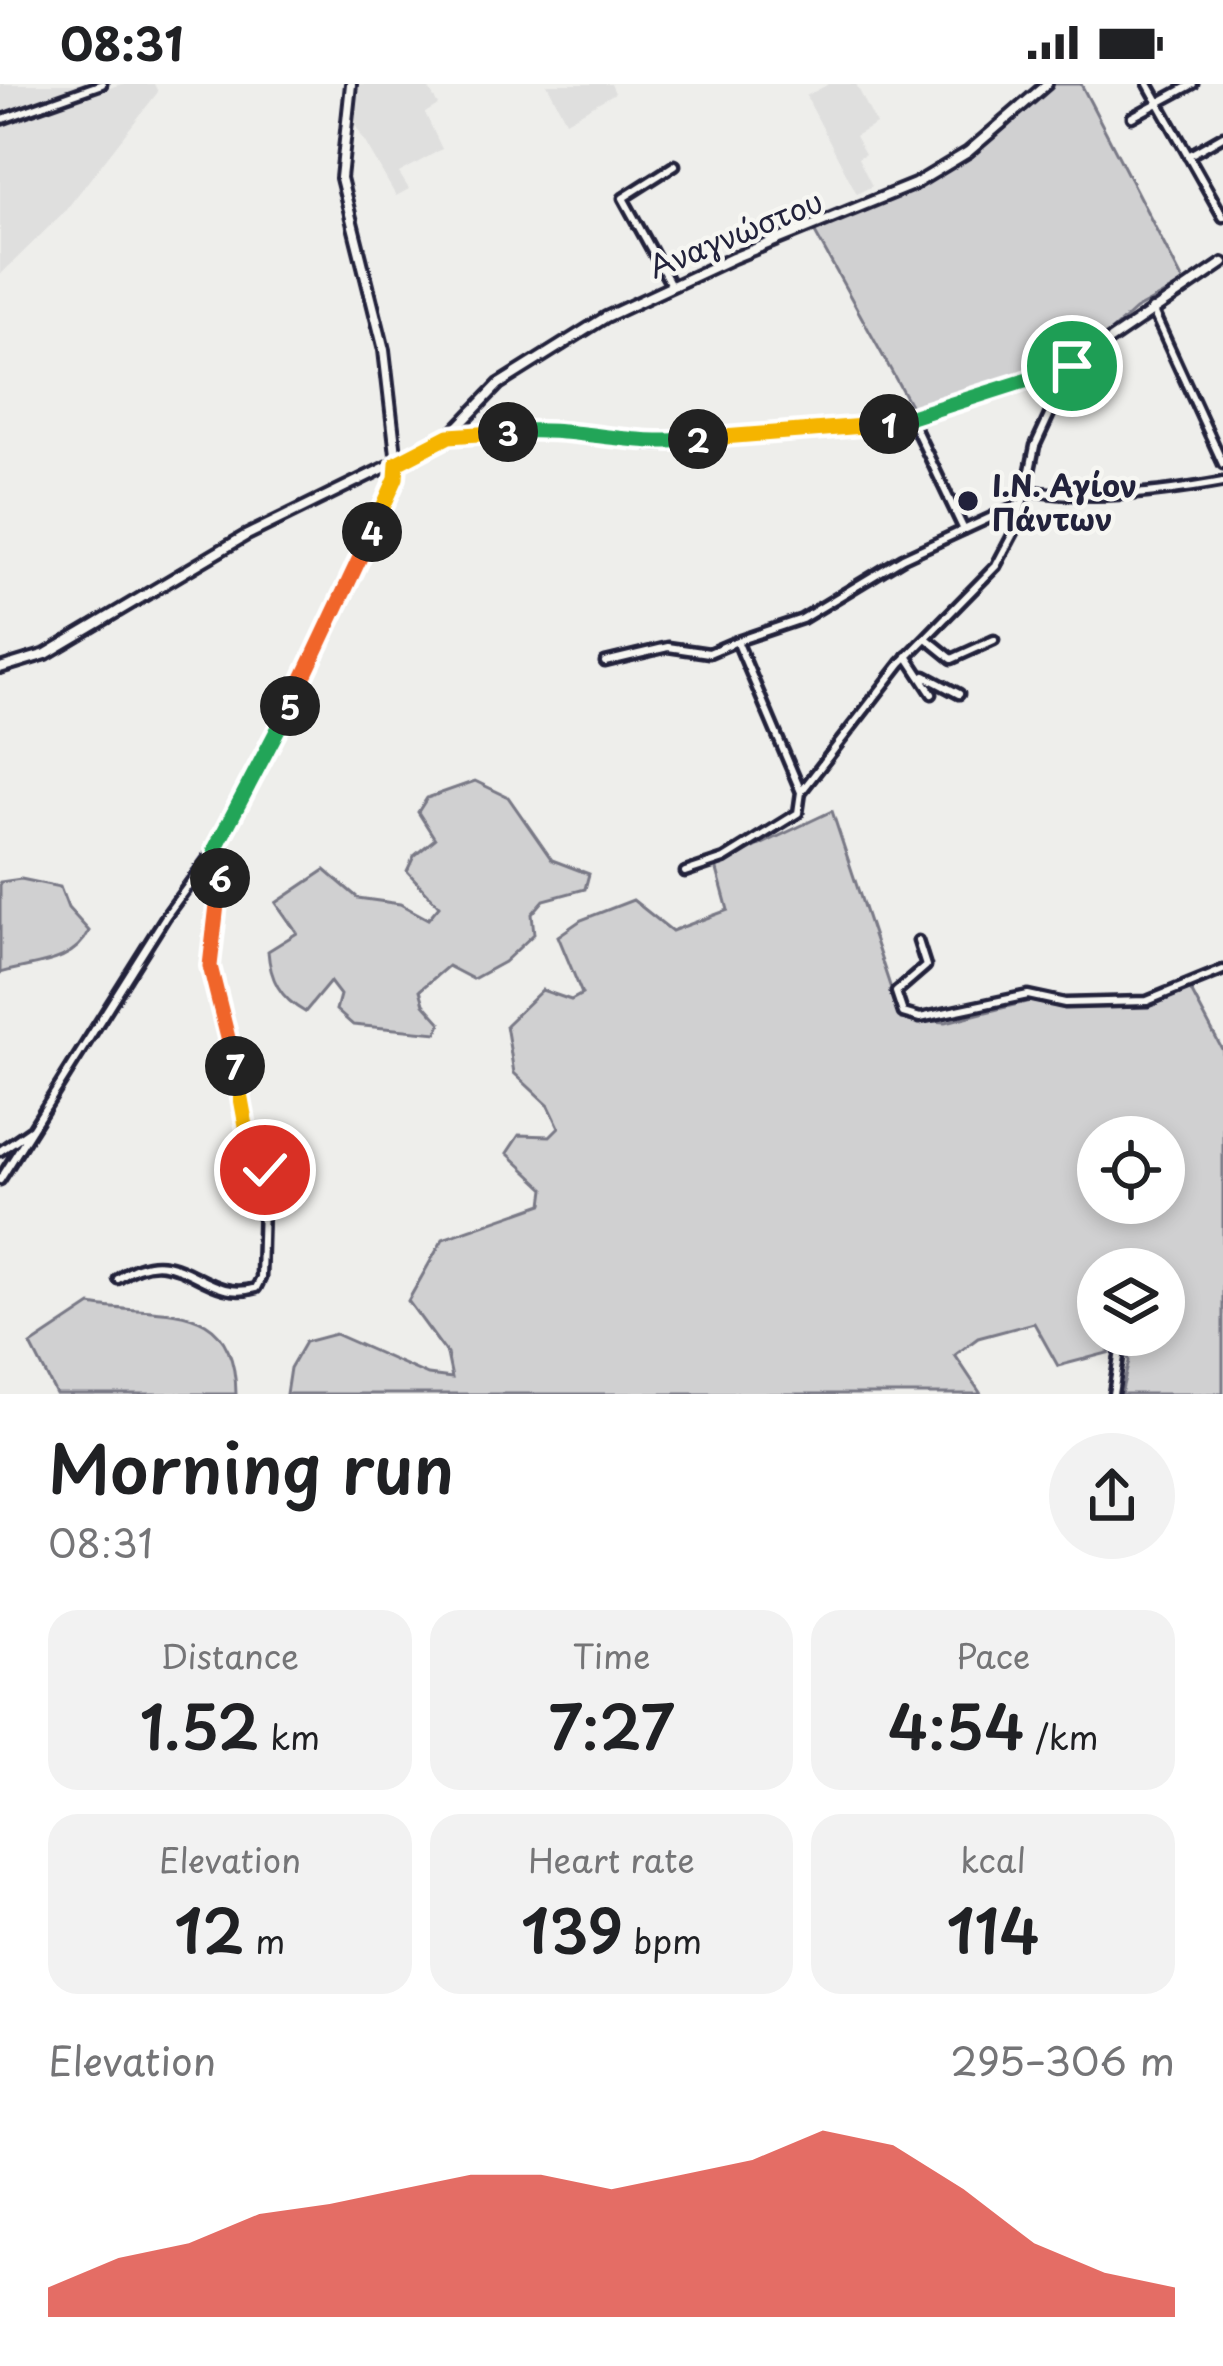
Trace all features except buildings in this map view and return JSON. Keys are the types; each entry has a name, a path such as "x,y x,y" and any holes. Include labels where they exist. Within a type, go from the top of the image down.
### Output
{"street":[{"path":"0,120 102,84"},
{"path":"0,1180 166,916 215,849 377,522 397,463 384,350 341,178 351,84"},
{"name":"Αναγνώστου","path":"449,436 481,398 524,366 671,285 915,184 968,152 1047,84"},
{"path":"1148,84 1223,217"},
{"path":"1132,117 1193,84"},
{"path":"1188,156 1223,136"},
{"path":"671,285 623,198 675,165"},
{"path":"1213,198 1223,193"},
{"path":"0,668 46,654 245,536 449,436 539,429 658,444 911,419 1072,366 1223,262"},
{"path":"1151,308 1223,464"},
{"path":"801,791 908,656 996,566 1014,532 1035,446 1072,366"},
{"path":"911,419 964,531"},
{"path":"1026,490 1069,497 1137,495 1223,482"},
{"path":"605,662 668,647 710,653 802,620 903,558 1020,504"},
{"path":"926,638 952,659 994,640"},
{"path":"685,872 724,859 794,817 801,808 801,791 736,641"},
{"path":"908,656 932,694"},
{"path":"922,674 959,694"},
{"path":"118,1279 163,1262 178,1265 203,1282 243,1291 256,1288 261,1278 264,1164 249,1142 230,1036 210,966 221,859 215,849"},
{"path":"919,940 926,966 896,992 896,1002 903,1013 920,1018 1028,995 1065,1003 1147,1001 1223,970"},
{"path":"0,1150 34,1128"},
{"path":"1113,1394 1119,1356"}],"shaded area":[{"path":"0,84 96,84 0,119"},
{"path":"121,84 154,84 158,92 65,211 0,275 0,126"},
{"path":"355,84 426,84 438,105 425,113 442,149 399,173 409,189 396,196 350,116"},
{"path":"547,84 611,84 615,93 566,121"},
{"path":"829,84 856,84 876,124 855,136 865,154 858,158 872,186 857,194 806,96"},
{"path":"1048,84 1081,84 1184,283 1135,310 1085,355 1075,358 1050,332 1030,342 1034,369 1028,374 915,414 813,229 948,168"},
{"path":"475,781 508,797 552,860 589,874 585,889 544,900 532,914 534,934 504,962 473,979 448,966 420,990 424,1004 441,1023 437,1033 353,1025 336,1010 340,995 330,982 305,1012 289,1000 274,979 268,951 297,933 276,903 325,870 358,898 400,904 428,919 439,906 407,871 414,856 435,839 418,812 427,798"},
{"path":"832,811 901,1019 946,1022 1030,1001 1064,1008 1159,1002 1190,989 1223,1051 1223,1394 1121,1394 1128,1356 1185,1356 1185,1248 1077,1248 1077,1356 1096,1356 1058,1366 1034,1323 978,1338 955,1355 981,1394 286,1394 290,1368 305,1342 335,1334 428,1375 452,1378 447,1354 408,1301 443,1239 543,1204 545,1189 507,1153 519,1135 550,1136 559,1127 549,1106 514,1073 506,1025 542,990 571,1000 582,994 558,936 581,920 633,900 672,931 728,910 716,866"},
{"path":"21,879 60,887 68,908 89,931 62,957 0,973 0,882"},
{"path":"91,1305 166,1312 207,1325 222,1339 232,1362 236,1394 56,1394 31,1345"}],"place":[{"name":"Ι.Ν. Αγίον Πάντων","path":"968,501"}],"route":[{"path":"265,1170 249,1142 240,1079 210,966 221,859 215,849 287,712 377,522 396,478 397,463 449,436 539,429 658,444 750,431 890,424 1072,366"}]}
